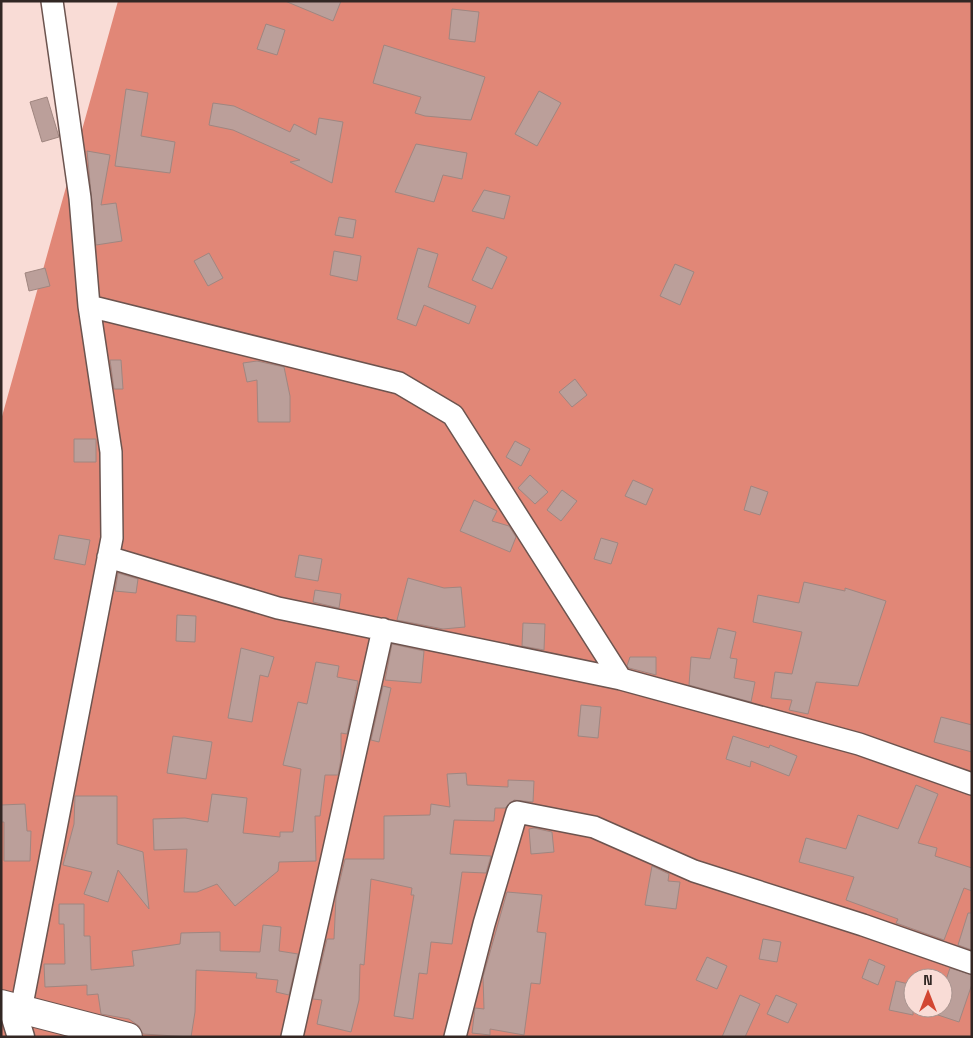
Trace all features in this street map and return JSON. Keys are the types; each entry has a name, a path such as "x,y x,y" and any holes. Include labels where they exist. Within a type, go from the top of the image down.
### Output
{"main road":[{"path":"11,1007 128,1037"}],"street":[{"path":"21,1037 11,1007 112,538 111,452 90,306 80,198 52,1"},
{"path":"90,306 399,383 453,415 621,679"},
{"path":"108,557 278,608 621,679 859,744 972,784"},
{"path":"292,1037 383,630"},
{"path":"455,1037 484,924 517,812 594,827 694,871 863,925 972,963"}],"shaded area":[{"path":"118,1 972,1 972,1037 1,1037 1,420"}],"building":[{"path":"285,1 341,1 333,21"},
{"path":"452,9 479,12 475,42 449,39"},
{"path":"266,24 285,30 277,55 257,49"},
{"path":"384,45 485,77 471,120 425,116 415,113 421,97 373,83"},
{"path":"126,89 148,93 141,136 175,142 170,173 115,166"},
{"path":"539,91 561,103 537,146 515,134"},
{"path":"47,97 59,137 42,142 30,102"},
{"path":"213,103 234,106 290,132 294,124 316,135 319,118 343,122 332,183 290,162 300,160 233,130 209,125"},
{"path":"416,144 467,153 462,179 443,175 434,202 395,192"},
{"path":"87,151 110,155 101,205 116,203 122,241 96,245"},
{"path":"484,190 510,196 504,219 472,211"},
{"path":"339,217 356,220 353,238 335,235"},
{"path":"487,247 507,257 492,289 472,280"},
{"path":"418,248 438,254 428,287 476,306 469,324 424,305 416,326 397,319"},
{"path":"334,251 361,256 357,281 330,275"},
{"path":"209,253 223,278 208,286 194,261"},
{"path":"675,264 694,272 680,305 660,296"},
{"path":"45,268 50,286 29,291 25,273"},
{"path":"110,360 121,360 123,389 114,389"},
{"path":"257,361 284,367 290,396 290,422 258,422 257,380 247,382 243,363"},
{"path":"575,379 587,395 572,407 559,392"},
{"path":"74,439 96,439 96,462 74,462"},
{"path":"515,441 530,449 521,466 506,457"},
{"path":"530,475 548,492 535,504 518,488"},
{"path":"633,480 653,489 646,505 625,496"},
{"path":"751,486 768,492 760,515 744,510"},
{"path":"562,490 577,501 561,521 547,510"},
{"path":"474,500 497,511 492,521 509,526 516,537 510,552 460,531"},
{"path":"59,535 90,540 85,565 54,559"},
{"path":"601,538 618,543 611,564 594,559"},
{"path":"299,555 322,559 318,581 295,577"},
{"path":"118,573 138,579 136,593 115,591"},
{"path":"408,578 444,588 461,587 465,627 443,629 397,620"},
{"path":"804,582 845,591 845,588 886,601 858,686 816,682 808,714 789,710 792,700 771,698 775,672 792,674 802,632 753,622 758,595 799,603"},
{"path":"315,590 341,594 339,608 313,602"},
{"path":"177,615 196,616 195,642 176,641"},
{"path":"523,623 545,624 544,650 522,646"},
{"path":"718,628 736,632 730,658 737,659 734,678 755,682 751,702 689,685 691,657 710,659"},
{"path":"392,644 424,651 421,683 385,680"},
{"path":"241,648 274,657 268,677 260,675 252,722 228,718"},
{"path":"630,657 656,657 656,675 629,668 627,666"},
{"path":"316,662 339,666 337,677 358,681 347,734 341,733 341,759 338,775 325,775 320,816 315,816 316,861 279,862 278,871 235,906 217,884 197,892 184,892 187,849 154,850 153,819 185,818 208,822 212,794 247,798 243,833 280,837 280,832 293,832 301,769 283,765 298,702 307,704"},
{"path":"383,686 391,688 379,742 371,740"},
{"path":"581,705 601,707 598,738 578,736"},
{"path":"941,717 972,725 972,752 934,742"},
{"path":"173,736 212,742 206,779 167,773"},
{"path":"733,736 769,748 770,745 797,756 789,776 751,761 750,767 726,759"},
{"path":"466,773 467,785 508,787 508,780 534,781 533,802 514,800 505,808 495,808 494,821 454,820 450,854 491,856 486,873 462,872 452,944 431,942 427,974 419,973 413,1019 394,1016 414,895 411,895 412,888 371,879 364,965 360,964 359,1000 351,1032 317,1024 322,1000 313,999 327,939 334,939 336,897 345,859 384,859 384,816 430,815 431,804 450,807 447,774"},
{"path":"916,785 938,794 918,843 937,848 935,856 972,868 972,891 964,888 944,940 896,923 898,919 846,900 854,877 799,862 806,838 846,849 858,815 898,829"},
{"path":"75,796 117,796 117,844 143,852 149,909 118,870 108,902 84,894 92,872 63,865 74,824"},
{"path":"25,804 27,831 31,831 30,861 4,861 4,822 1,822 1,805"},
{"path":"534,828 552,832 554,852 531,854 529,829"},
{"path":"652,866 669,874 668,881 680,882 676,909 645,905"},
{"path":"507,892 542,895 537,932 546,933 540,984 531,983 524,1035 490,1029 490,1035 472,1033 475,1008 484,1009 483,977"},
{"path":"59,904 84,904 84,936 90,936 91,970 134,966 132,951 180,944 181,933 220,932 220,951 260,952 263,925 281,927 279,951 298,954 289,995 276,992 278,980 256,978 257,973 196,970 195,1012 191,1037 143,1034 139,1026 129,1019 101,1014 98,994 87,995 87,985 45,987 44,964 65,964 64,924 59,924"},
{"path":"968,913 972,913 972,950 958,945"},
{"path":"763,939 781,942 777,962 759,959"},
{"path":"707,957 727,966 717,989 696,980"},
{"path":"869,959 885,966 878,985 862,978"},
{"path":"953,969 972,975 972,984 959,1022 947,1018 953,1018"},
{"path":"896,981 903,983 903,1013 889,1010"},
{"path":"740,995 760,1004 745,1037 722,1037"},
{"path":"776,995 797,1004 788,1023 767,1014"}]}
